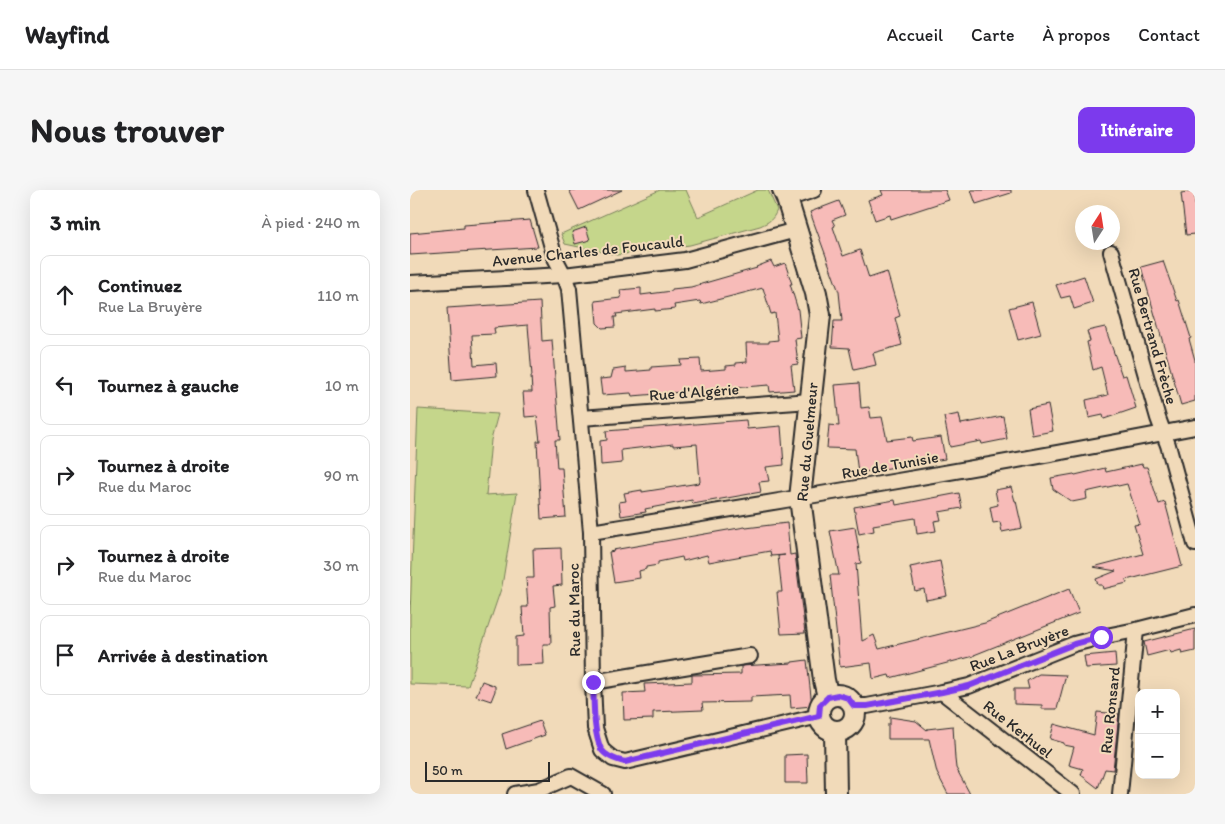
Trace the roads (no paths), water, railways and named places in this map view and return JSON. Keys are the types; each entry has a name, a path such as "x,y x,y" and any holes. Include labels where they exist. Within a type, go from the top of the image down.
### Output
{"street":[{"name":"Rue du Maroc","path":"536,190 554,258 570,289 591,532 595,728 602,750 613,759 625,762 819,716"},
{"path":"785,194 814,190"},
{"name":"Rue du Guelmeur","path":"785,194 816,293 820,314 800,498 824,680 828,697"},
{"name":"Avenue Charles de Foucauld","path":"410,283 564,275 685,260 796,230"},
{"name":"Rue Bertrand Frèche","path":"1111,252 1195,544"},
{"name":"Rue d'Algérie","path":"581,418 810,401"},
{"name":"Rue de Tunisie","path":"591,532 1005,463 1195,427"},
{"name":"Rue La Bruyère","path":"854,706 867,706 969,686 1074,644 1195,615"},
{"name":"Rue Ronsard","path":"1120,794 1136,630"},
{"path":"593,682 750,656"},
{"name":"Rue Kerhuel","path":"942,692 1073,794"},
{"path":"838,695 848,698 854,706 855,718 847,728 835,732 825,727 819,716 820,705 828,697 838,695"},
{"path":"835,732 836,794"},
{"path":"515,794 539,790 571,776 603,794"}]}
